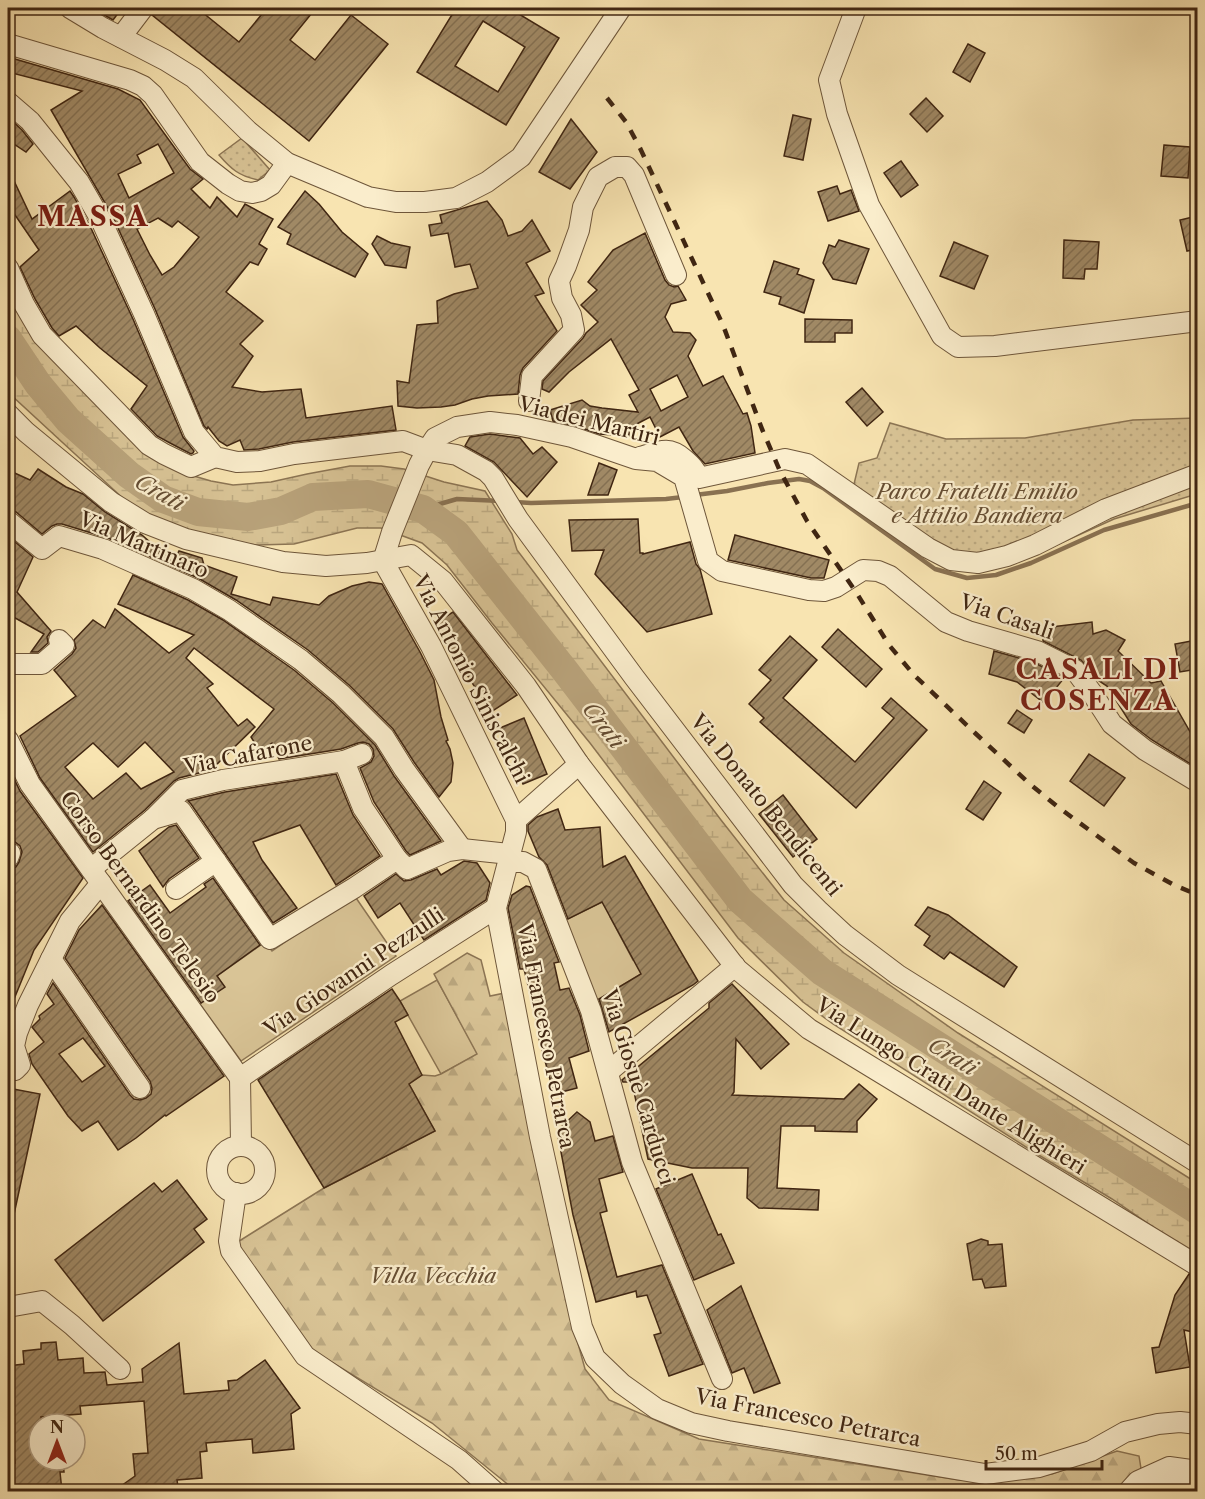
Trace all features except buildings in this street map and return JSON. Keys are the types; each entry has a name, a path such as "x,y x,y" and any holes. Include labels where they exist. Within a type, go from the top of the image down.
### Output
{"street":[{"path":"70,8 194,78 248,131 287,163 368,197 396,202 426,202 456,198 487,182 521,157 621,8"},
{"path":"121,37 143,8"},
{"path":"856,8 829,80 837,114 869,205 942,336 958,347 995,346 1197,321"},
{"path":"8,44 143,86 153,95 200,162 240,191 252,193 261,191 271,185 287,163"},
{"path":"8,102 30,121 72,173 101,220 194,432 215,457"},
{"path":"529,401 532,376 574,330 571,315 562,298 559,281 579,231 583,207 598,177 615,167 627,167 634,175 676,274"},
{"path":"8,268 24,304 42,335 149,445 191,467 215,457 237,462 260,461 294,454 403,441 423,458 392,532 383,561 326,566 283,562 186,539 145,523 111,502 26,432 8,414"},
{"name":"Via dei Martiri","path":"423,458 435,438 458,427 490,422 517,425 572,438 636,459 657,461 684,477 708,561"},
{"path":"636,459 670,450 678,453 694,466 699,478 785,459 807,464 928,548 951,560 978,563 1007,556 1035,545 1106,509 1197,474"},
{"name":"Via Donato Bendicenti","path":"423,458 457,455 477,465 493,478 518,519 634,677 793,885 845,935 898,975 1197,1163"},
{"name":"Via Martinaro","path":"8,521 42,549 59,536 103,549 193,589 229,610 302,660 341,694 384,737 404,769 462,849"},
{"name":"Via Lungo Crati Dante Alighieri","path":"383,561 411,555 443,581 526,686 579,764 735,966 809,1029 1197,1266"},
{"name":"Via Antonio Siniscalchi","path":"383,561 432,646 516,820"},
{"name":"Via Casali","path":"708,561 722,571 809,590 824,591 836,587 863,570 878,571 890,576 946,622 968,631 1037,651 1075,670 1112,724 1145,750 1197,782"},
{"path":"8,664 42,664 64,645 59,640"},
{"name":"Corso Bernardino Telesio","path":"8,740 30,784 240,1078"},
{"name":"Via Cafarone","path":"8,1066 15,1070 20,1065 14,1046 28,1005 70,921 96,876 182,790 223,780 353,758 363,808 397,859"},
{"path":"496,908 516,832 516,820 579,764"},
{"path":"153,819 181,811 270,939 397,859 407,869 448,851 462,849 509,858"},
{"name":"Via Giosuè Carducci","path":"509,858 536,869 591,1011 632,1162 722,1380"},
{"path":"176,889 216,861"},
{"name":"Via Giovanni Pezzulli","path":"240,1078 408,964 496,908"},
{"name":"Via Francesco Petrarca","path":"496,908 540,1137 582,1327 595,1358 622,1384 657,1408 691,1423 985,1474 1039,1467 1091,1451 1125,1432 1158,1424 1180,1422 1197,1424"},
{"path":"51,958 140,1088"},
{"path":"608,1072 735,966"},
{"path":"240,1078 241,1145"},
{"path":"241,1145 254,1149 260,1154 266,1168 261,1184 255,1190 248,1193 236,1193 225,1188 220,1182 217,1167 224,1152 241,1145"},
{"path":"236,1193 229,1241 231,1251 305,1356 459,1460 495,1491"},
{"path":"8,1307 42,1301 120,1369"},
{"path":"1128,1491 1138,1481 1169,1467 1197,1471"},
{"path":"1152,1491 1174,1483 1197,1483"}],"green space":[{"path":"242,138 270,170 258,180 236,171 219,155"},
{"path":"8,286 187,474 233,485 271,482 350,466 381,466 404,469 444,482 485,491 512,534 517,550 784,900 844,953 958,1033 1197,1183 1197,1255 833,1024 803,1002 738,938 590,743 447,565 422,543 381,528 357,528 294,544 256,545 212,539 158,519 127,502 10,394 8,389"},
{"name":"Parco Fratelli Emilio e Attilio Bandiera","path":"1197,418 1197,494 1114,519 1052,547 973,571 850,501 859,463 877,458 890,423 946,439 1025,438 1133,420"},
{"path":"354,895 396,956 241,1061 200,1004 224,987 217,976 265,942 272,951"},
{"path":"614,896 610,917 633,960 646,954 653,967 594,1002 565,920"},
{"name":"Villa Vecchia","path":"467,953 481,960 490,996 505,993 568,1307 585,1369 609,1400 699,1439 959,1480 1002,1481 1052,1474 1117,1451 1139,1456 1142,1475 1121,1492 516,1491 432,1423 310,1349 236,1243 324,1188 435,1131 409,1084 422,1075 441,1074 477,1054 434,974"},
{"path":"437,980 478,1054 441,1074 400,1001"}],"waterway":[{"name":"Crati","path":"8,339 38,384 68,420 129,475 163,499 198,512 248,517 281,511 313,497 368,494 423,509 456,533 566,672 740,900 822,972 1198,1211"},
{"path":"695,495 799,479 810,481 935,569 967,578 996,575 1031,563 1104,530 1198,503"},
{"path":"515,502 683,497"},
{"path":"423,509 457,499 501,501"}],"railway":[{"path":"607,98 626,122 640,148 723,325 780,471 807,521 889,645 914,675 1031,785 1058,807 1134,863 1198,895"}],"district":[{"name":"MASSA","path":"93,217"},
{"name":"CASALI DI COSENZA","path":"1098,686"}]}
